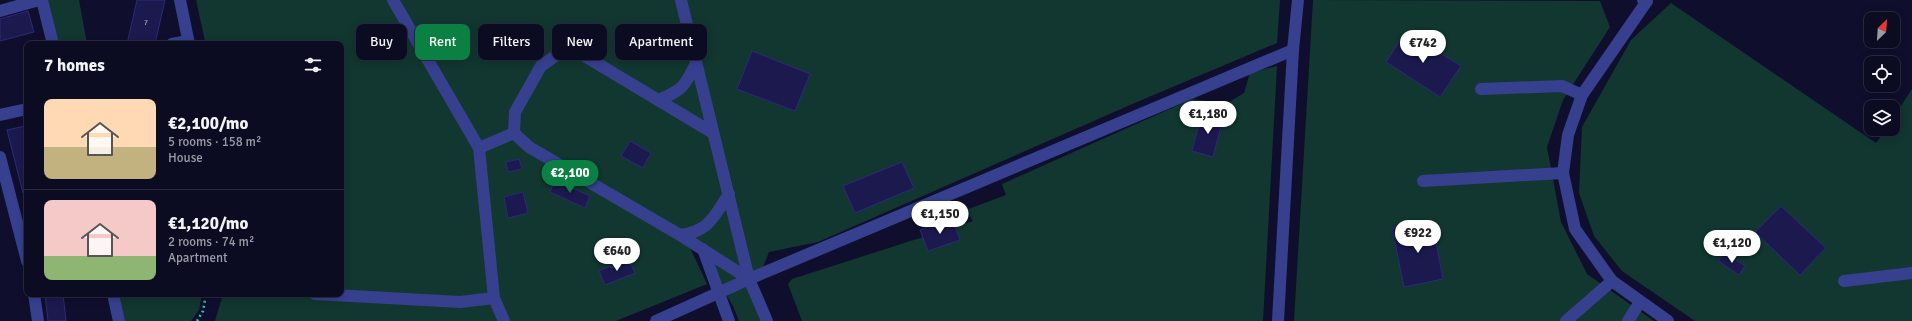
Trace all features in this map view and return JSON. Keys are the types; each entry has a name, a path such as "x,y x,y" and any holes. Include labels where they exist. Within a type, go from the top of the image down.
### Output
{"street":[{"path":"0,12 39,0"},
{"path":"42,0 52,41"},
{"path":"180,0 188,41"},
{"path":"393,0 479,148 494,298 504,321"},
{"path":"681,0 749,279 767,321"},
{"path":"1278,321 1293,50 1298,0"},
{"path":"1644,0 1647,1 1582,95 1568,135 1563,173 1575,229 1612,281 1668,321"},
{"path":"656,321 749,279 1293,50"},
{"path":"713,133 583,56 558,54 541,66 515,112 514,133 529,147 703,249 749,279"},
{"path":"658,100 675,93 687,82 696,63"},
{"path":"1481,90 1562,86 1582,95"},
{"path":"0,115 24,110"},
{"path":"479,148 514,133"},
{"path":"0,157 24,249"},
{"path":"1423,181 1563,173"},
{"path":"680,236 695,234 709,224 729,194"},
{"path":"703,249 717,294 728,321"},
{"path":"1844,281 1912,273"},
{"path":"1566,321 1612,281"},
{"path":"344,296 460,302 494,298"},
{"path":"34,297 38,321"},
{"path":"114,297 119,321"},
{"path":"1628,321 1640,302"}],"path":[{"path":"197,321 203,310 205,297"}],"green space":[{"path":"44,0 79,0 86,41 56,41"},
{"path":"196,0 1280,0 1277,43 1137,102 818,242 769,252 754,290 765,321 739,321 733,306 685,227 691,250 707,284 616,321 215,321 222,297 344,297 344,41 205,41"},
{"path":"1313,0 1600,1 1610,27 1563,100 1547,147 1561,222 1587,274 1654,321 1294,321"},
{"path":"1671,3 1876,143 1881,136 1900,136 1900,107 1912,89 1912,321 1695,321 1622,271 1594,236 1579,193 1582,127 1631,40"},
{"path":"1277,66 1263,321 802,321 788,284 792,279 973,221 966,210 1006,195 1002,184 1192,99 1226,104 1244,93 1250,73"},
{"path":"120,297 201,297 199,310 191,321 125,321"}],"building":[{"path":"137,0 165,0 156,41 128,41"},
{"path":"28,11 34,32 0,41 0,19"},
{"path":"1406,31 1461,66 1440,97 1386,62"},
{"path":"752,51 810,74 795,111 737,89"},
{"path":"1202,113 1223,119 1213,157 1192,151"},
{"path":"24,126 24,193 23,193 7,130"},
{"path":"630,141 651,153 643,168 621,156"},
{"path":"519,159 522,169 508,172 506,162"},
{"path":"902,162 914,188 855,213 843,186"},
{"path":"555,180 590,196 585,208 550,192"},
{"path":"523,192 528,213 508,218 504,197"},
{"path":"1781,206 1826,248 1800,275 1755,232"},
{"path":"952,218 960,240 928,251 920,230"},
{"path":"1432,221 1443,279 1404,287 1392,228"},
{"path":"1724,252 1745,266 1739,275 1718,261"},
{"path":"629,260 635,273 605,285 599,271 610,266 611,268"},
{"path":"45,297 63,297 66,321 48,321"}]}
